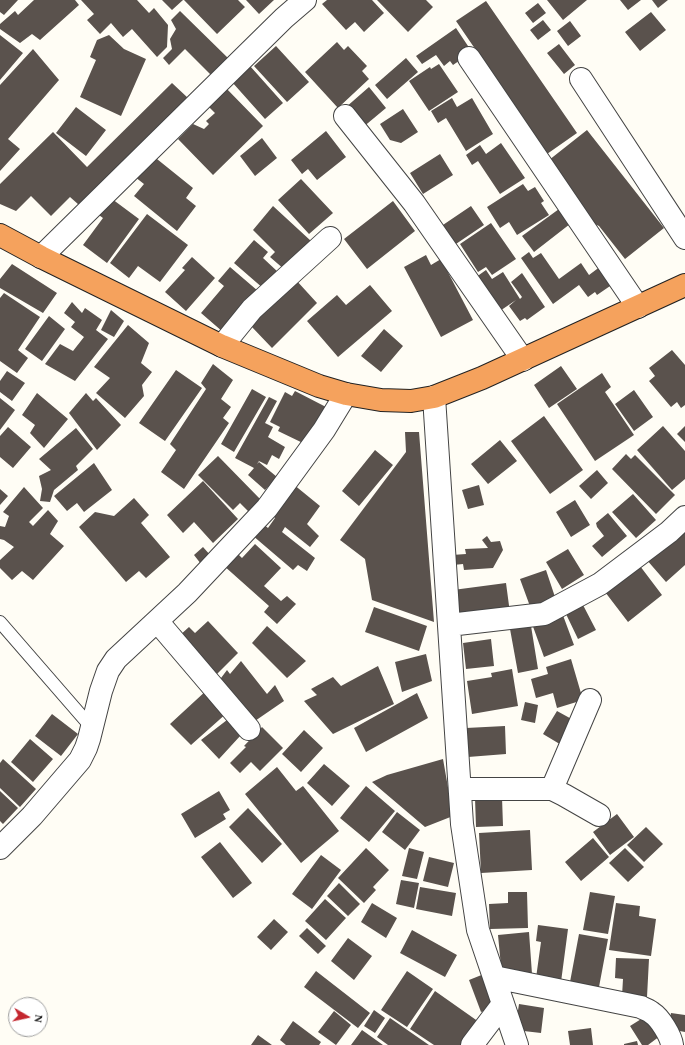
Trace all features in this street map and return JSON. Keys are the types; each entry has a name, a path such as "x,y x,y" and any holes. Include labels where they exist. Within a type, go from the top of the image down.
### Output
{"highway":[{"path":"0,235 41,257 222,346 319,386 346,394 381,400 410,401 434,397 523,360 685,286"}],"street":[{"path":"41,257 304,0"},
{"path":"469,58 638,307"},
{"path":"580,79 685,238"},
{"path":"346,116 414,203 523,360"},
{"path":"222,346 252,309 330,238"},
{"path":"3,839 32,816 80,760 86,748 101,691 108,671 116,659 187,593 267,508 324,430 346,394"},
{"path":"434,397 461,789 462,824 478,930 517,1045"},
{"path":"449,625 544,614 600,584 669,532 685,517"},
{"path":"157,621 249,729"},
{"path":"552,789 590,700"},
{"path":"461,789 552,789 599,815"},
{"path":"494,977 641,1007 653,1013 663,1025 672,1042 672,1045"},
{"path":"472,1045 503,1004"}],"lane":[{"path":"0,622 92,728"}],"building":[{"path":"0,0 18,0 4,15 0,12"},
{"path":"34,0 75,0 79,5 40,40 32,34 20,43 0,29 0,24 15,11 18,15"},
{"path":"81,0 137,0 149,13 154,8 168,25 167,47 157,57 132,29 123,37 111,23 100,34 87,20 94,14"},
{"path":"162,0 183,0 172,10"},
{"path":"184,0 238,0 245,7 217,34"},
{"path":"246,0 274,0 259,14"},
{"path":"327,0 372,0 384,13 364,32 355,22 346,30 322,4"},
{"path":"377,0 426,0 433,7 408,32"},
{"path":"547,0 587,0 563,20"},
{"path":"620,0 641,0 628,10"},
{"path":"652,0 668,0 658,8"},
{"path":"486,1 577,133 547,154 456,21"},
{"path":"538,3 546,13 533,23 525,13"},
{"path":"180,11 229,59 212,76 185,49 169,65 163,58 172,49 170,39 176,29 171,20"},
{"path":"651,12 666,30 640,51 625,32"},
{"path":"543,20 551,30 538,40 530,30"},
{"path":"570,21 581,36 568,46 557,31"},
{"path":"456,28 472,52 453,65 450,61 444,66 436,55 422,64 416,56"},
{"path":"0,35 23,53 0,80"},
{"path":"109,35 124,49 146,59 121,116 80,97 96,60 90,57 97,40"},
{"path":"337,42 344,50 348,46 367,66 362,71 369,79 338,108 305,72"},
{"path":"559,44 575,65 564,74 547,53"},
{"path":"276,46 309,82 287,102 254,66"},
{"path":"33,49 59,80 8,139 20,149 0,171 0,85"},
{"path":"406,58 418,72 387,99 375,85"},
{"path":"439,64 458,92 429,111 409,81 430,67 431,69"},
{"path":"250,66 283,103 265,119 232,82"},
{"path":"172,83 188,98 79,205 70,197 51,216 31,196 16,211 0,204 0,184 53,132 87,167"},
{"path":"224,86 263,126 213,175 178,139 193,124 204,129 209,124 206,121 215,113 206,104"},
{"path":"369,87 386,108 362,128 345,108"},
{"path":"452,98 457,107 472,98 493,134 466,151 446,118 438,123 431,111"},
{"path":"76,107 106,130 86,156 56,133"},
{"path":"403,109 418,132 401,143 390,140 380,124"},
{"path":"587,130 664,228 625,259 599,226 590,222 544,164"},
{"path":"326,131 346,157 317,180 308,169 302,174 291,160"},
{"path":"262,138 277,158 255,176 240,156"},
{"path":"501,143 525,178 500,194 478,161 472,165 466,155 480,145 486,154"},
{"path":"440,154 453,175 423,194 410,173"},
{"path":"152,155 193,188 186,198 196,206 177,231 134,196 144,184 135,177"},
{"path":"301,179 333,213 309,234 278,200"},
{"path":"523,184 528,191 535,187 544,201 541,203 549,215 517,235 509,222 500,228 487,207"},
{"path":"108,196 139,219 107,263 83,245 103,218 96,213"},
{"path":"393,201 415,231 367,269 344,239"},
{"path":"273,206 311,241 285,270 270,257 275,252 253,230"},
{"path":"471,206 484,225 450,248 437,229"},
{"path":"559,209 570,224 534,252 522,236"},
{"path":"147,214 188,245 160,282 138,266 129,278 110,263"},
{"path":"491,223 516,259 492,275 486,267 478,272 460,244"},
{"path":"254,240 268,252 263,258 278,272 264,289 234,263"},
{"path":"529,252 533,258 541,253 559,279 581,263 589,275 601,266 613,284 597,295 595,292 588,297 579,285 553,304 521,258"},
{"path":"426,255 431,265 441,259 473,320 441,337 404,267"},
{"path":"192,257 215,278 186,311 165,292 185,270 182,268"},
{"path":"12,264 57,293 43,313 0,288 0,279"},
{"path":"230,267 258,291 223,332 201,313 224,286 218,281"},
{"path":"486,270 492,279 503,272 520,299 522,297 511,282 522,273 545,307 527,320 525,318 520,321 509,306 516,300 494,315 472,280"},
{"path":"296,280 317,303 272,348 251,326 258,314"},
{"path":"370,285 392,311 338,357 307,321 337,295 346,305"},
{"path":"4,293 40,317 18,350 28,358 17,373 0,361 0,298"},
{"path":"72,302 82,313 85,308 102,320 96,330 108,339 75,381 45,364 60,344 73,351 84,337 71,327 75,322 64,313"},
{"path":"111,310 124,321 114,337 101,330"},
{"path":"49,316 65,329 42,361 25,349"},
{"path":"128,325 149,343 141,363 152,372 142,385 144,396 125,418 96,393 110,378 94,367"},
{"path":"384,329 403,346 381,372 361,356"},
{"path":"672,350 685,365 685,405 681,408 677,402 671,407 649,381 655,376 649,368"},
{"path":"213,364 233,380 221,399 231,407 223,418 229,423 184,489 161,472 176,450 170,444 206,389 201,383"},
{"path":"561,366 577,389 549,408 534,385"},
{"path":"176,370 202,388 165,441 139,423"},
{"path":"7,371 25,383 12,401 0,392 0,381"},
{"path":"602,373 611,387 605,392 634,435 595,461 557,404"},
{"path":"252,389 266,397 234,452 221,444"},
{"path":"634,390 653,417 634,431 615,404"},
{"path":"295,391 326,407 307,445 278,431 280,427 270,422 285,392 292,396"},
{"path":"37,393 68,419 44,448 30,433 35,425 22,415"},
{"path":"86,393 93,401 96,398 121,425 97,450 69,413"},
{"path":"269,397 277,401 265,423 273,427 268,437 285,447 279,459 272,455 267,465 259,461 257,464 259,462 277,477 265,490 248,475 254,468 235,458"},
{"path":"0,398 15,410 0,430"},
{"path":"544,416 583,470 550,494 511,441"},
{"path":"663,426 685,451 685,479 672,490 637,450"},
{"path":"685,426 685,442 677,434"},
{"path":"8,427 31,447 13,468 0,457 0,436"},
{"path":"76,428 93,449 76,466 78,470 54,490 50,502 40,501 42,489 39,476 51,470 39,459"},
{"path":"405,432 419,432 434,622 372,600 365,559 340,540 406,452"},
{"path":"500,440 517,461 488,484 471,464"},
{"path":"375,450 393,465 359,506 342,491"},
{"path":"626,454 631,459 635,455 675,495 656,514 612,469"},
{"path":"218,456 261,500 249,512 240,503 233,510 198,475"},
{"path":"94,463 112,490 84,512 77,503 67,511 54,496"},
{"path":"597,470 608,483 591,499 579,486"},
{"path":"203,481 238,519 213,543 194,522 183,533 167,515"},
{"path":"293,484 320,506 307,524 319,536 310,547 285,527 282,532 315,558 307,571 298,565 293,570 252,535 263,524 268,528 275,518 271,513"},
{"path":"479,485 484,505 468,509 462,490"},
{"path":"24,487 43,508 29,522 33,526 48,510 58,521 50,534 64,546 33,580 22,571 12,580 0,568 0,560 14,547 0,539 0,526 5,527 9,516 3,512"},
{"path":"0,489 8,496 0,505"},
{"path":"633,494 656,520 636,538 612,512"},
{"path":"134,498 149,515 141,523 170,557 146,578 139,571 126,582 79,527 95,512 114,516"},
{"path":"575,500 590,525 571,537 556,512"},
{"path":"608,513 627,536 602,557 592,546 604,536 597,527 596,523"},
{"path":"685,524 685,565 666,582 646,559"},
{"path":"487,536 491,542 500,541 503,550 493,568 464,570 463,564 453,565 452,555 466,554 465,549 488,548 482,540"},
{"path":"255,544 281,568 264,586 281,601 287,596 296,604 277,624 264,612 269,606 223,565 236,552 242,558"},
{"path":"203,547 211,556 201,564 194,555"},
{"path":"568,549 584,575 562,589 546,562"},
{"path":"637,562 662,595 628,622 602,588"},
{"path":"546,570 556,600 531,609 520,579"},
{"path":"506,583 510,613 457,620 453,590"},
{"path":"583,605 596,630 578,639 566,614"},
{"path":"374,607 427,626 419,651 365,632"},
{"path":"561,610 574,645 544,657 531,621"},
{"path":"208,621 238,653 216,675 179,636 189,627 195,633"},
{"path":"267,626 306,661 287,678 252,643"},
{"path":"531,626 538,669 518,673 510,629"},
{"path":"491,639 494,666 466,669 463,643"},
{"path":"426,654 432,681 402,692 395,662"},
{"path":"571,659 583,700 557,708 553,693 536,698 531,679 548,674 546,667"},
{"path":"241,661 267,694 275,685 284,701 252,723 218,682 227,670 230,674"},
{"path":"378,666 394,704 333,734 304,701 317,695 311,689 333,677 341,686"},
{"path":"512,669 518,706 472,714 467,681 492,677 491,673"},
{"path":"208,689 228,712 191,745 170,724"},
{"path":"417,693 428,718 366,752 354,728"},
{"path":"525,702 538,705 535,723 521,720"},
{"path":"557,711 577,722 563,746 543,734"},
{"path":"52,714 78,734 61,756 35,736"},
{"path":"227,720 241,735 219,759 201,740"},
{"path":"505,726 506,754 468,757 466,728"},
{"path":"262,727 283,748 260,771 251,762 240,773 230,763 246,747 244,746"},
{"path":"304,730 323,748 301,772 282,754"},
{"path":"30,739 53,759 33,782 11,762"},
{"path":"3,759 36,789 20,807 0,788 0,763"},
{"path":"443,759 453,816 425,827 372,782 387,775"},
{"path":"324,764 350,786 332,806 307,783"},
{"path":"277,767 296,791 303,786 339,831 301,863 245,794"},
{"path":"366,786 395,811 369,842 340,818"},
{"path":"0,791 18,808 3,824 0,821"},
{"path":"219,791 230,810 223,814 226,819 195,838 181,814"},
{"path":"502,797 503,826 476,827 475,798"},
{"path":"248,808 282,844 262,863 229,827"},
{"path":"397,812 420,830 405,850 382,832"},
{"path":"617,814 634,837 610,855 593,832"},
{"path":"646,827 663,844 644,862 627,845"},
{"path":"530,830 532,870 481,873 479,833"},
{"path":"593,838 609,857 581,881 565,862"},
{"path":"220,842 252,883 233,898 201,857"},
{"path":"366,848 389,870 373,887 376,890 364,903 338,878"},
{"path":"409,848 424,852 417,879 402,876"},
{"path":"625,848 644,867 628,882 609,863"},
{"path":"321,855 341,870 312,909 292,894"},
{"path":"429,857 454,863 448,887 423,881"},
{"path":"401,880 419,883 414,908 396,904"},
{"path":"339,883 360,904 348,916 327,896"},
{"path":"420,887 456,893 452,916 416,909"},
{"path":"508,892 527,892 528,928 490,929 489,904 508,903"},
{"path":"590,892 615,896 608,934 583,930"},
{"path":"325,899 346,918 326,940 305,921"},
{"path":"372,903 397,918 386,938 361,922"},
{"path":"616,903 640,906 639,916 656,919 651,956 609,950"},
{"path":"274,919 288,932 271,950 257,937"},
{"path":"538,925 568,929 561,982 536,978 541,942 536,941"},
{"path":"307,928 326,946 318,954 299,936"},
{"path":"412,930 457,955 445,977 400,953"},
{"path":"529,932 532,974 502,977 498,935"},
{"path":"579,934 608,939 599,987 570,982"},
{"path":"348,938 372,956 354,980 331,961"},
{"path":"616,958 649,959 647,997 622,996 623,979 615,978"},
{"path":"316,971 370,1013 358,1028 304,987"},
{"path":"407,971 433,989 407,1027 381,1010"},
{"path":"484,974 496,1007 481,1012 469,980"},
{"path":"435,991 479,1022 463,1045 434,1045 410,1029"},
{"path":"519,1004 544,1008 541,1033 515,1030"},
{"path":"374,1010 385,1018 375,1033 364,1026"},
{"path":"334,1011 351,1025 336,1045 318,1032"},
{"path":"671,1013 685,1015 685,1032 669,1029"},
{"path":"646,1016 660,1036 648,1045 642,1045 630,1026"},
{"path":"390,1018 429,1045 388,1045 377,1037"},
{"path":"293,1021 321,1042 319,1045 286,1045 280,1040"},
{"path":"591,1028 593,1045 570,1045 568,1031"},
{"path":"362,1030 383,1045 351,1045"},
{"path":"258,1035 272,1045 251,1045"},
{"path":"637,1041 638,1045 624,1045 624,1044"}]}
